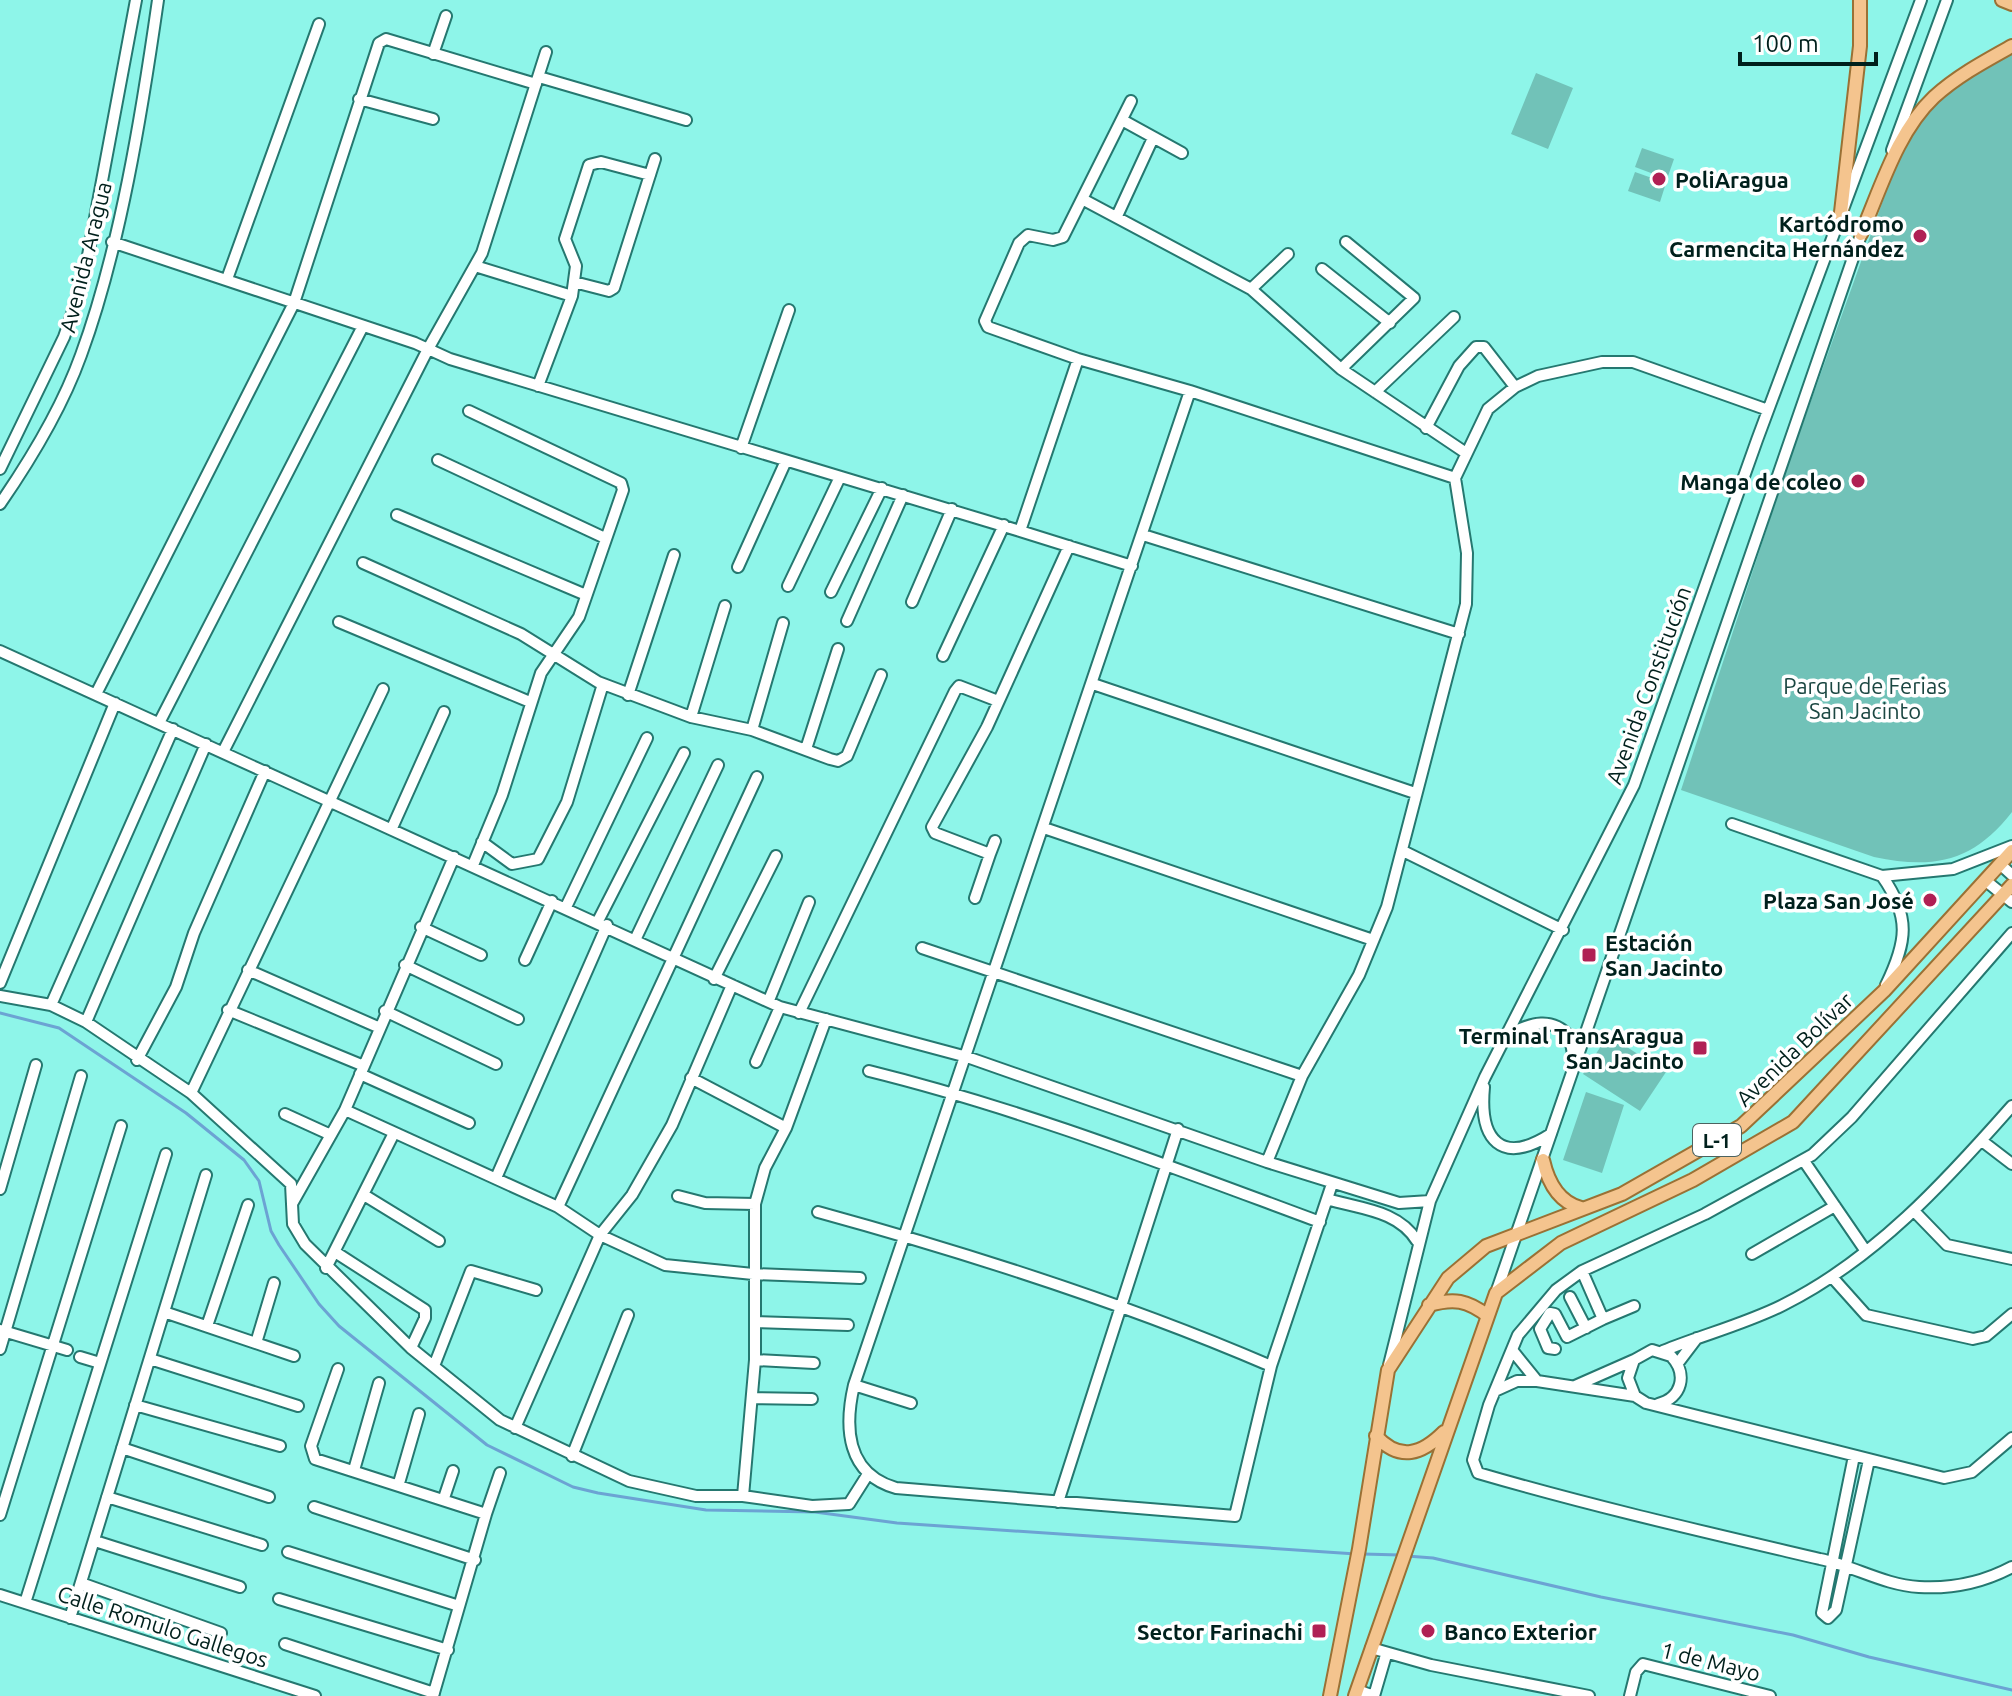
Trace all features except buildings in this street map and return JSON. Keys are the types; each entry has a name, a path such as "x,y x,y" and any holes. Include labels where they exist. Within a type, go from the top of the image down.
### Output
{"main road":[{"path":"1840,221 1860,46 1860,0"},
{"path":"2002,0 2012,4"},
{"path":"1861,234 1905,136 1933,99 1966,72 2012,46"},
{"name":"Avenida Bolívar","path":"1388,1370 1448,1278 1486,1246 1622,1194 1741,1126 1884,991 2001,865 2012,848"},
{"name":"Avenida Bolívar","path":"1496,1293 1561,1243 1693,1180 1793,1122 2009,894"},
{"path":"1543,1160 1552,1187 1573,1206 1581,1208"},
{"path":"1356,1693 1496,1293"},
{"path":"1429,1305 1465,1301 1488,1316"},
{"name":"L-1","path":"1330,1696 1359,1552 1388,1370"},
{"path":"1376,1436 1385,1446 1407,1454 1423,1451 1446,1431"}],"street":[{"name":"Avenida Aragua","path":"0,469 64,337 83,282 136,0"},
{"name":"Avenida Aragua","path":"0,504 28,463 80,357 112,242 148,70 158,0"},
{"name":"Avenida Constitución","path":"1388,1370 1417,1241 1430,1201 1485,1077 1563,930 1634,785 1768,410 1921,0"},
{"path":"1496,1293 1861,234 1947,0"},
{"path":"433,54 446,16"},
{"path":"227,279 319,24"},
{"path":"96,694 294,303 359,99 382,40 686,120"},
{"path":"223,752 428,349 475,266 546,52"},
{"path":"359,99 433,119"},
{"path":"1131,101 1063,237 1053,240 1028,235 1019,243 985,321 993,330 1078,359 1190,391 1455,478 1460,488 1468,576 1459,634 1415,793 1403,851 1359,975 1302,1076 1267,1162"},
{"path":"1122,120 1182,153"},
{"path":"1117,216 1153,138"},
{"path":"574,282 609,291 614,288 655,159"},
{"path":"538,386 554,353 572,296 575,261 565,239 589,165 601,162 650,175"},
{"path":"1084,200 1251,289 1341,369 1466,453"},
{"path":"112,242 538,386 1132,566"},
{"path":"1341,369 1414,298 1346,242"},
{"path":"1251,289 1288,254"},
{"path":"475,266 572,296"},
{"path":"1322,269 1390,323"},
{"path":"741,448 789,310"},
{"path":"1375,392 1454,317"},
{"path":"159,723 363,326"},
{"path":"1426,428 1459,366 1476,347 1484,347 1515,387"},
{"path":"1020,531 1078,359"},
{"path":"1455,478 1488,409 1515,387 1538,376 1602,362 1633,362 1768,410"},
{"path":"1190,391 854,1385 849,1437 859,1463 868,1474 896,1488 1235,1516 1271,1366 1327,1199 1338,1185"},
{"path":"469,411 621,483 623,490 571,633 553,654 530,702 502,795 473,865"},
{"path":"438,460 605,538"},
{"path":"738,567 785,463"},
{"path":"788,586 840,477"},
{"path":"831,592 882,488"},
{"path":"847,621 903,495"},
{"path":"912,602 952,509"},
{"path":"397,515 586,595"},
{"path":"943,656 1004,525"},
{"path":"1143,535 1459,634"},
{"path":"990,854 935,833 932,827 998,701 1069,546"},
{"path":"628,695 674,555"},
{"path":"363,563 521,634 603,684 628,695 691,717 752,730 838,761 847,756 881,675"},
{"path":"691,717 725,606"},
{"path":"339,622 530,702"},
{"path":"752,730 783,623"},
{"path":"806,749 838,649"},
{"path":"0,651 603,923 671,959 780,1007 967,1057 1338,1185 1399,1203 1430,1201"},
{"path":"482,842 512,864 538,859 567,802 603,684"},
{"path":"1093,684 1415,793"},
{"path":"799,1013 955,691 959,686 966,687 998,701"},
{"path":"191,1093 383,689"},
{"path":"0,983 115,703"},
{"path":"392,828 444,712"},
{"path":"51,1005 173,729"},
{"path":"566,907 647,738"},
{"path":"86,1022 206,744"},
{"path":"496,1178 603,923 684,753"},
{"path":"635,940 718,765"},
{"path":"137,1060 176,987 190,943 265,771"},
{"path":"558,1207 757,777"},
{"path":"1732,824 1882,876 1953,869 2012,848"},
{"path":"1044,828 1373,940"},
{"path":"975,898 995,841"},
{"path":"1403,851 1563,930"},
{"path":"714,979 776,856"},
{"path":"291,1205 345,1110 421,927 454,857"},
{"path":"2001,865 2012,875"},
{"path":"1882,876 1898,899 1904,939 1884,991"},
{"path":"1986,881 2009,894"},
{"path":"525,960 552,901"},
{"path":"769,1000 809,902"},
{"path":"421,927 481,955"},
{"path":"2012,933 1852,1117 1804,1161 1705,1214 1582,1271 1556,1290 1518,1335 1495,1391 1473,1460 1478,1473 1574,1501 1845,1565 1890,1583 1937,1588 1991,1578 2012,1567"},
{"path":"922,948 1302,1076"},
{"path":"405,965 518,1019"},
{"path":"248,970 380,1028"},
{"path":"515,1428 600,1235 632,1195 672,1125 732,985"},
{"path":"0,996 51,1005 86,1022 137,1060 191,1093 291,1184 293,1224 326,1268 471,1400 515,1428 629,1481 660,1490 711,1497 743,1496 812,1506 849,1504 868,1474"},
{"path":"756,1062 780,1007"},
{"path":"228,1010 362,1070 469,1123"},
{"path":"385,1011 496,1064"},
{"path":"743,1496 755,1360 755,1204 765,1168 786,1128 826,1019"},
{"path":"1508,1034 1525,1026 1550,1023 1570,1037 1574,1066"},
{"path":"0,1189 36,1065"},
{"path":"869,1071 955,1092 1167,1164 1320,1222"},
{"path":"0,1349 81,1076"},
{"path":"1485,1077 1481,1113 1490,1137 1498,1143 1524,1147 1551,1134"},
{"path":"691,1078 786,1128"},
{"path":"1573,1387 1634,1360 1642,1353 1663,1351 1781,1306 1832,1277 1915,1212 2012,1106"},
{"path":"345,1110 558,1207 600,1235 665,1265 753,1274 860,1278"},
{"path":"285,1114 331,1135"},
{"path":"0,1515 50,1346 121,1126"},
{"path":"1058,1502 1178,1129"},
{"path":"326,1268 394,1133"},
{"path":"1982,1141 2012,1164"},
{"path":"25,1603 166,1154"},
{"path":"1804,1161 1865,1250"},
{"path":"70,1618 206,1175"},
{"path":"1338,1185 1340,1203"},
{"path":"364,1195 439,1241"},
{"path":"678,1196 705,1203 755,1204"},
{"path":"1327,1199 1395,1219 1410,1230 1417,1241"},
{"path":"207,1326 248,1205"},
{"path":"1752,1254 1835,1206"},
{"path":"818,1212 906,1237 1119,1307 1271,1366"},
{"path":"1915,1212 1947,1245 2012,1259"},
{"path":"335,1252 425,1310 425,1318 411,1348"},
{"path":"434,1366 471,1271 536,1290"},
{"path":"1582,1271 1603,1319"},
{"path":"1832,1277 1866,1315 1973,1339 1986,1336 2012,1314"},
{"path":"256,1343 274,1283"},
{"path":"1570,1297 1586,1328"},
{"path":"1555,1349 1548,1348 1540,1329 1550,1313 1555,1314 1567,1337 1634,1306"},
{"path":"164,1312 294,1356"},
{"path":"572,1456 628,1315"},
{"path":"755,1322 848,1325"},
{"path":"3,1331 67,1350"},
{"path":"1678,1363 1698,1337"},
{"path":"1512,1350 1537,1381"},
{"path":"1658,1404 1674,1397 1681,1385 1678,1363 1663,1351"},
{"path":"80,1357 100,1363"},
{"path":"150,1359 298,1406"},
{"path":"755,1360 814,1363"},
{"path":"1634,1360 1628,1378 1635,1396"},
{"path":"338,1369 312,1452 315,1459 399,1483 486,1514"},
{"path":"1495,1391 1517,1381 1537,1381 1635,1396 1646,1403 1692,1416 1944,1478 1958,1478 1972,1472 2012,1438"},
{"path":"354,1470 379,1383"},
{"path":"854,1385 911,1403"},
{"path":"1674,1397 1692,1416"},
{"path":"752,1398 812,1399"},
{"path":"135,1405 280,1446"},
{"path":"399,1483 419,1414"},
{"path":"122,1448 269,1497"},
{"path":"1854,1456 1823,1616 1835,1613 1869,1460"},
{"path":"444,1498 453,1471"},
{"path":"285,1644 434,1694 500,1473"},
{"path":"107,1497 262,1545"},
{"path":"314,1507 475,1560"},
{"path":"95,1541 240,1587"},
{"path":"288,1552 459,1606"},
{"path":"81,1583 221,1633"},
{"name":"Calle Romulo Gallegos","path":"0,1595 315,1696"},
{"path":"279,1599 448,1650"},
{"path":"1371,1648 1386,1655 1589,1696"},
{"path":"1356,1693 1374,1696 1386,1655"},
{"name":"1 de Mayo","path":"1630,1696 1636,1672 1643,1664 1770,1696"}],"green space":[{"name":"Parque de Ferias San Jacinto","path":"2012,50 2012,812 1983,842 1952,858 1896,861 1874,857 1681,790 1785,473 1899,156 1933,106 1960,83"},
{"path":"1536,73 1573,88 1548,149 1511,134"},
{"path":"1642,148 1674,159 1667,179 1635,167"},
{"path":"1635,172 1666,183 1660,202 1628,191"},
{"path":"1608,1035 1666,1072 1640,1111 1583,1074"},
{"path":"1586,1092 1624,1105 1602,1173 1563,1160"}],"waterway":[{"path":"0,1013 59,1028 186,1113 244,1160 259,1181 271,1231 279,1245 319,1304 339,1326 487,1445 573,1487 706,1510 815,1512 897,1523 1356,1554"},
{"path":"1363,1554 1400,1555"},
{"path":"1407,1556 1433,1558 1601,1597 1793,1635 1869,1657 2012,1690"}],"place":[{"name":"PoliAragua","path":"1659,179"},
{"name":"Kartódromo Carmencita Hernández","path":"1920,236"},
{"name":"Manga de coleo","path":"1858,481"},
{"name":"Plaza San José","path":"1930,900"},
{"name":"Estación San Jacinto","path":"1589,955"},
{"name":"Terminal TransAragua San Jacinto","path":"1700,1048"},
{"name":"Sector Farinachi","path":"1319,1631"},
{"name":"Banco Exterior","path":"1428,1631"}]}
